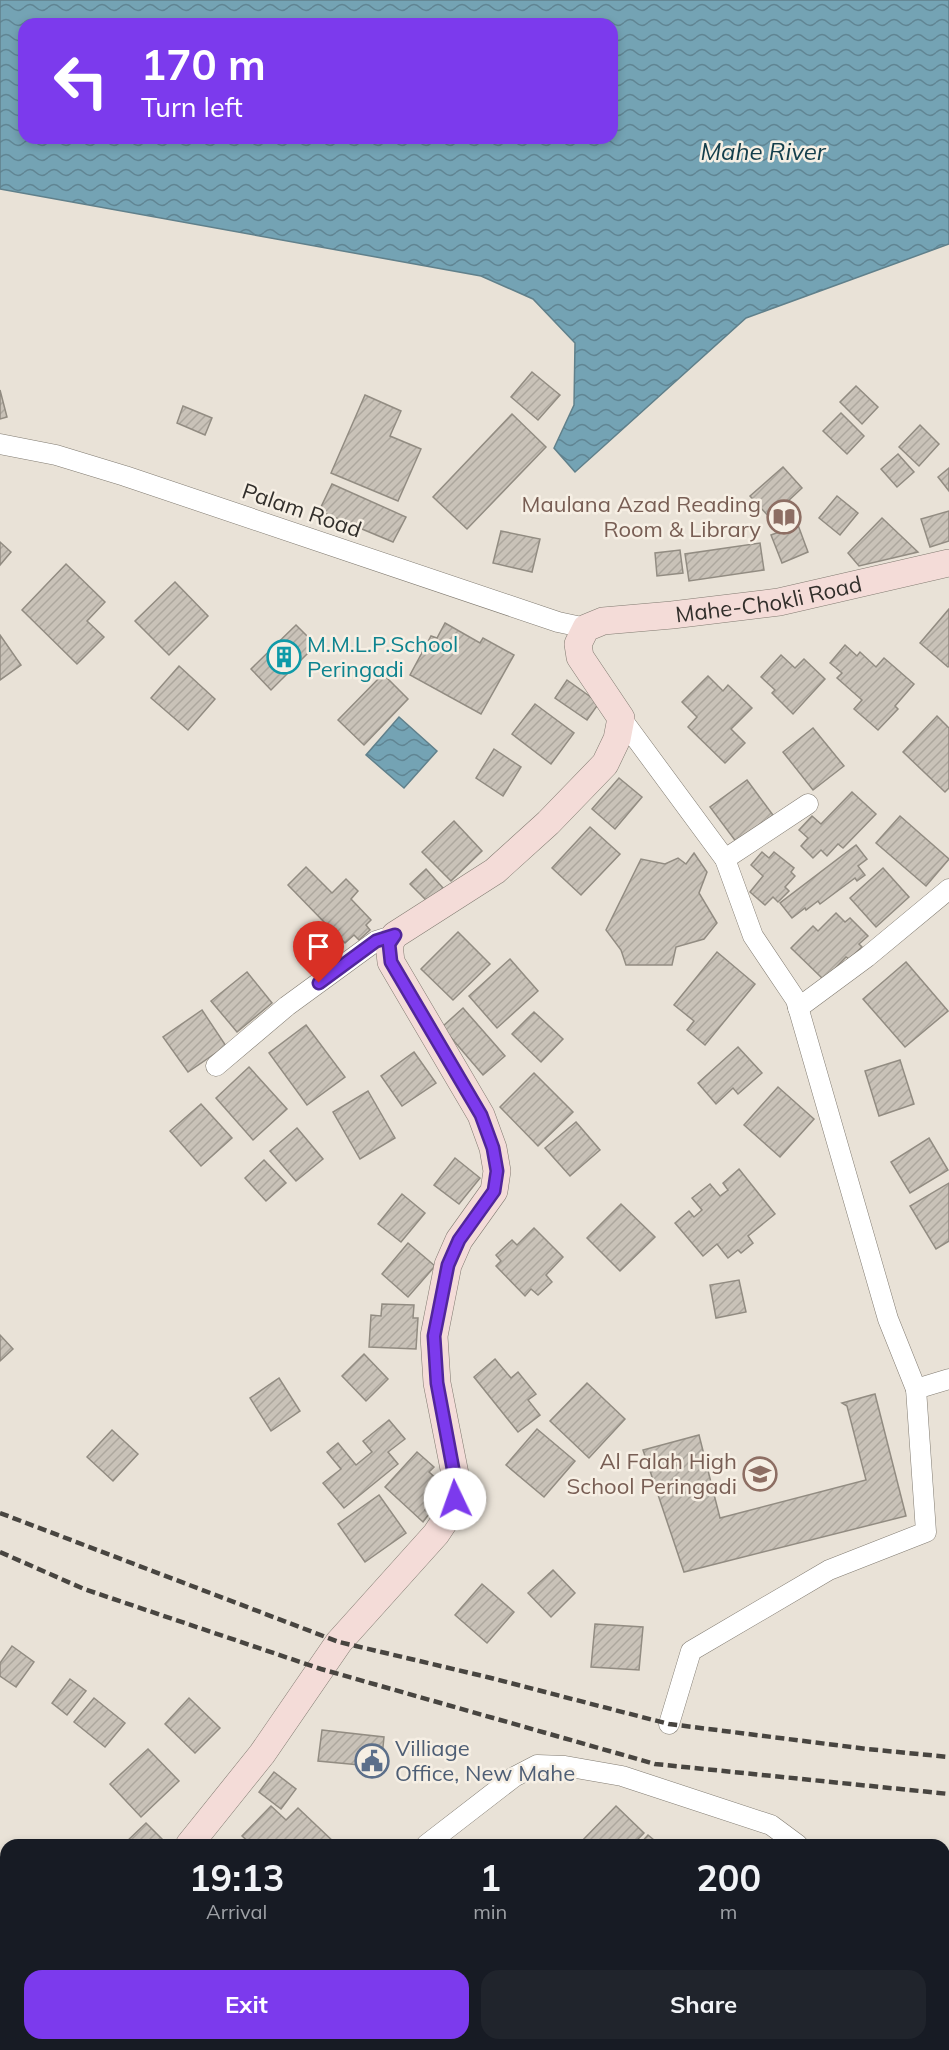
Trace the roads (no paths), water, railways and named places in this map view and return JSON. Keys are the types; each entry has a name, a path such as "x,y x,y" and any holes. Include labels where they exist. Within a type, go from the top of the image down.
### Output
{"main road":[{"name":"Mahe-Chokli Road","path":"586,628 603,621 778,602 949,563"},
{"path":"194,1839 262,1754 339,1642 436,1534 455,1499 454,1474 437,1383 434,1336 448,1265 459,1240 494,1191 497,1171 493,1148 481,1115 391,962 389,944 395,935 495,871 548,823 606,764 617,740 621,718 580,657 578,644 586,628"}],"street":[{"name":"Palam Road","path":"0,444 56,455 125,476 558,622 586,628"},
{"path":"621,718 725,859 753,936 796,1000 888,1319 916,1389 926,1532 829,1570 691,1651 669,1724"},
{"path":"725,859 808,804"},
{"path":"798,1008 867,957 949,889"},
{"path":"216,1065 287,1006 376,941 395,935"},
{"path":"916,1389 949,1379"},
{"path":"434,1839 514,1777 537,1765 565,1766 621,1776 771,1825 790,1839"}],"water":[{"name":"Mahe River","path":"0,0 949,0 949,244 746,318 575,472 554,448 574,405 575,343 533,299 481,276 0,189"},
{"path":"399,717 437,751 404,788 366,755"}],"railway":[{"path":"0,1513 339,1642 669,1724 949,1757"},
{"path":"0,1552 84,1589 321,1669 655,1764 949,1794"}],"place":[{"name":"Maulana Azad Reading Room & Library","path":"784,517"},
{"name":"M.M.L.P.School Peringadi","path":"284,657"},
{"name":"Al Falah High School Peringadi","path":"760,1474"},
{"name":"Villiage Office, New Mahe","path":"372,1761"}]}
